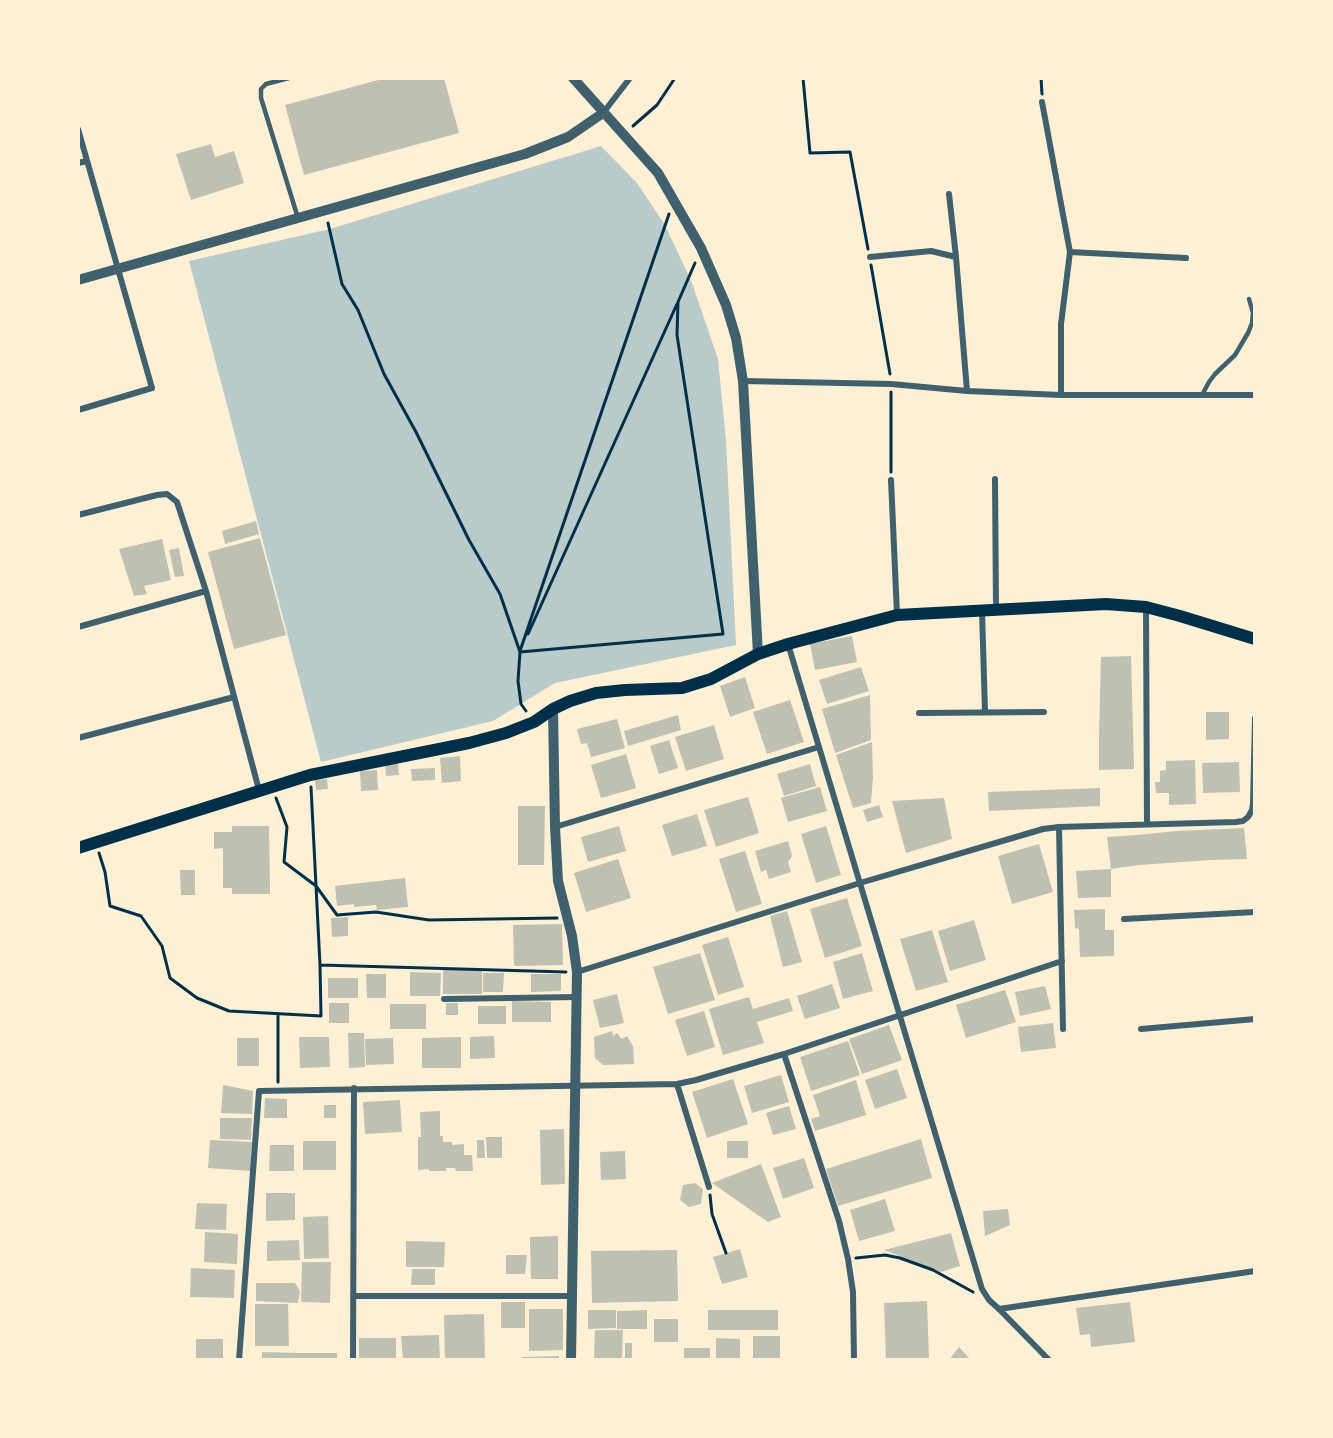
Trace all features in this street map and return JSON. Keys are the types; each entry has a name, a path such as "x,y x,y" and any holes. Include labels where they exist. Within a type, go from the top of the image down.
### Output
{"main road":[{"path":"78,848 310,775 469,743 506,733 534,722 570,701 596,693 682,688 711,679 758,654 897,615 1106,604 1146,608 1255,639"}],"street":[{"path":"573,78 658,173 701,248 726,305 736,338 743,381 758,654"},
{"path":"78,280 525,154 568,137 603,113 630,78"},
{"path":"1042,102 1070,252 1061,324 1061,395"},
{"path":"78,129 152,388 78,410"},
{"path":"78,163 87,161"},
{"path":"949,194 967,391"},
{"path":"870,257 931,251 956,257"},
{"path":"1070,252 1186,258"},
{"path":"743,381 891,384 967,391 1061,395 1255,395"},
{"path":"995,479 996,610"},
{"path":"891,480 897,615"},
{"path":"78,515 157,495 167,494 177,502 206,591 259,790"},
{"path":"78,627 206,591"},
{"path":"1146,608 1148,824"},
{"path":"982,610 985,712"},
{"path":"788,644 982,1289 989,1300 1049,1360"},
{"path":"78,738 234,698"},
{"path":"553,709 558,881 572,936 577,972 571,1360"},
{"path":"919,713 1044,712"},
{"path":"577,972 860,882 1028,832 1059,827 1243,821 1248,817 1253,804 1255,717"},
{"path":"555,826 819,747"},
{"path":"1059,827 1063,1029"},
{"path":"1124,919 1255,912"},
{"path":"239,1360 259,1091 677,1084 784,1054 1062,961"},
{"path":"444,999 577,997"},
{"path":"1141,1029 1255,1019"},
{"path":"784,1054 839,1221 848,1259 853,1292 854,1360"},
{"path":"677,1084 709,1187"},
{"path":"353,1360 354,1088"},
{"path":"999,1309 1255,1271"},
{"path":"353,1296 573,1296"}],"lane":[{"path":"289,78 266,84 261,89 261,98 298,218"},
{"path":"1202,395 1209,381 1235,355 1248,333 1253,313 1249,299"}],"path":[{"path":"622,134 657,105 675,78"},
{"path":"803,78 810,153 850,152 891,384 891,480"},
{"path":"1041,78 1042,102"},
{"path":"534,722 521,704 518,681 520,652 674,200"},
{"path":"323,211 330,229 342,284 358,310 384,374 416,432 469,540 500,594 520,652"},
{"path":"520,652 701,248"},
{"path":"520,652 723,634 677,335 678,302"},
{"path":"96,843 105,872 110,906 141,916 162,946 170,978 197,998 229,1011 321,1016 310,775"},
{"path":"272,787 287,827 284,862 316,886 337,915 376,912 429,920 567,918"},
{"path":"320,965 577,972"},
{"path":"278,1014 278,1090"},
{"path":"709,1187 712,1214 726,1253"},
{"path":"848,1259 878,1256 900,1258 933,1270 989,1300"}],"shaded area":[{"path":"601,146 637,183 665,225 692,283 718,359 726,440 736,645 555,683 493,721 321,762 189,261 330,229"}],"building":[{"path":"386,78 444,78 459,133 304,175 285,105"},
{"path":"211,144 215,157 234,151 244,183 191,200 176,154"},
{"path":"256,521 259,534 225,544 222,531"},
{"path":"260,538 286,635 234,649 208,552"},
{"path":"162,539 171,580 144,586 147,594 134,596 119,549"},
{"path":"179,548 184,576 175,577 169,550"},
{"path":"852,636 857,662 815,670 810,644"},
{"path":"1131,656 1134,769 1099,770 1101,657"},
{"path":"861,667 869,691 827,704 819,680"},
{"path":"745,677 755,708 730,717 720,686"},
{"path":"870,695 871,740 835,753 822,709"},
{"path":"790,700 804,742 767,754 753,712"},
{"path":"1206,712 1229,712 1229,739 1206,740"},
{"path":"678,715 681,730 628,746 624,731"},
{"path":"617,719 625,748 591,757 587,743 581,744 577,729"},
{"path":"714,725 724,759 686,771 675,737"},
{"path":"669,740 678,768 659,774 650,746"},
{"path":"872,742 871,803 853,808 836,755"},
{"path":"626,754 636,788 601,798 591,765"},
{"path":"460,756 461,781 442,783 440,758"},
{"path":"1195,760 1196,804 1169,805 1169,793 1156,793 1155,782 1160,782 1160,771 1166,770 1166,761"},
{"path":"1239,762 1240,792 1203,793 1202,763"},
{"path":"398,763 399,775 386,776 385,764"},
{"path":"810,764 816,786 784,796 777,774"},
{"path":"435,768 435,780 412,781 411,769"},
{"path":"377,770 378,790 361,791 360,771"},
{"path":"327,779 328,789 316,790 315,780"},
{"path":"820,787 827,811 788,822 781,798"},
{"path":"1100,788 1100,806 989,811 988,792"},
{"path":"748,797 759,833 716,847 704,810"},
{"path":"944,798 952,839 906,853 892,801"},
{"path":"879,805 883,817 867,822 863,810"},
{"path":"518,806 545,806 544,865 518,865"},
{"path":"697,814 707,846 672,856 662,825"},
{"path":"232,826 269,826 270,894 232,894 232,888 223,888 223,848 214,849 214,832 232,832"},
{"path":"619,826 626,851 588,862 581,837"},
{"path":"826,826 841,875 816,883 801,834"},
{"path":"1244,828 1247,859 1139,865 1111,869 1107,837"},
{"path":"788,841 792,856 788,862 791,872 769,879 766,870 761,872 755,851"},
{"path":"1039,844 1053,892 1012,904 998,856"},
{"path":"745,851 762,904 736,912 719,859"},
{"path":"618,859 631,898 586,912 574,873"},
{"path":"1111,869 1111,897 1078,898 1076,871"},
{"path":"180,870 195,870 195,895 181,895"},
{"path":"405,878 408,907 377,910 376,905 337,906 335,886"},
{"path":"847,898 862,946 825,958 810,909"},
{"path":"1105,909 1105,930 1114,930 1114,956 1080,957 1079,929 1075,928 1074,910"},
{"path":"787,911 802,962 783,967 770,916"},
{"path":"348,917 348,936 332,937 331,918"},
{"path":"974,920 986,960 950,971 938,931"},
{"path":"562,924 563,965 514,966 513,925"},
{"path":"932,930 948,982 916,991 900,939"},
{"path":"728,937 744,987 718,995 702,945"},
{"path":"700,953 715,1000 668,1014 653,967"},
{"path":"862,953 873,991 843,999 833,962"},
{"path":"443,970 482,970 482,994 443,994"},
{"path":"410,972 441,973 440,996 410,996"},
{"path":"483,973 504,973 503,992 483,992"},
{"path":"366,974 386,974 386,998 367,998"},
{"path":"531,974 561,974 561,991 531,992"},
{"path":"328,978 358,978 358,998 328,998"},
{"path":"832,984 840,1008 805,1019 797,996"},
{"path":"1045,986 1051,1009 1020,1016 1015,992"},
{"path":"1005,990 1016,1022 966,1038 956,1005"},
{"path":"617,994 624,1023 600,1028 593,1000"},
{"path":"749,997 753,1009 789,998 793,1011 757,1022 764,1043 723,1055 709,1009"},
{"path":"512,1001 551,1002 551,1022 512,1022"},
{"path":"329,1003 349,1003 349,1023 329,1023"},
{"path":"446,1003 458,1003 458,1015 446,1015"},
{"path":"390,1004 426,1004 426,1029 390,1029"},
{"path":"478,1006 506,1006 506,1024 478,1024"},
{"path":"704,1011 715,1047 687,1056 675,1020"},
{"path":"1053,1023 1056,1048 1021,1052 1018,1027"},
{"path":"889,1025 902,1060 862,1074 849,1039"},
{"path":"612,1031 613,1036 617,1033 622,1039 627,1036 633,1046 634,1064 603,1065 595,1058 594,1037"},
{"path":"348,1033 364,1033 365,1067 349,1068"},
{"path":"494,1036 495,1058 470,1059 470,1037"},
{"path":"299,1037 329,1037 330,1067 300,1068"},
{"path":"461,1037 461,1068 422,1068 422,1038"},
{"path":"237,1038 259,1038 259,1066 237,1066"},
{"path":"393,1038 394,1064 366,1065 365,1039"},
{"path":"848,1041 860,1075 811,1091 800,1057"},
{"path":"897,1069 907,1098 875,1109 865,1080"},
{"path":"781,1075 789,1102 752,1113 744,1086"},
{"path":"733,1079 748,1124 707,1138 692,1092"},
{"path":"856,1080 866,1115 815,1131 811,1119 820,1116 813,1095"},
{"path":"223,1085 253,1091 252,1114 221,1113"},
{"path":"265,1098 287,1099 287,1118 264,1118"},
{"path":"400,1100 402,1132 365,1134 363,1102"},
{"path":"324,1105 336,1105 336,1118 324,1118"},
{"path":"789,1106 796,1129 773,1135 766,1113"},
{"path":"440,1111 440,1136 443,1136 443,1142 452,1142 452,1145 464,1144 464,1155 472,1155 473,1171 456,1171 455,1168 446,1168 446,1171 418,1170 418,1137 421,1137 420,1112"},
{"path":"220,1118 252,1118 251,1140 220,1139"},
{"path":"564,1129 565,1184 541,1185 540,1130"},
{"path":"486,1137 502,1137 502,1158 487,1158"},
{"path":"921,1139 932,1178 838,1206 826,1169"},
{"path":"210,1140 252,1142 251,1171 208,1168"},
{"path":"477,1140 484,1140 485,1158 477,1158"},
{"path":"303,1141 336,1141 336,1170 303,1170"},
{"path":"727,1141 748,1141 748,1158 727,1158"},
{"path":"270,1145 294,1145 294,1171 269,1171"},
{"path":"625,1151 626,1179 601,1180 600,1152"},
{"path":"804,1158 814,1188 783,1199 773,1168"},
{"path":"761,1164 781,1217 768,1222 712,1183"},
{"path":"695,1183 703,1189 701,1204 689,1207 680,1200 683,1185"},
{"path":"266,1193 295,1193 295,1220 266,1221"},
{"path":"885,1199 895,1231 859,1241 850,1210"},
{"path":"197,1203 227,1204 226,1230 195,1229"},
{"path":"1008,1209 1010,1225 985,1236 983,1211"},
{"path":"328,1216 329,1258 304,1259 303,1217"},
{"path":"205,1232 238,1234 237,1264 204,1262"},
{"path":"951,1233 960,1266 941,1272 884,1250"},
{"path":"558,1236 558,1279 531,1279 530,1237"},
{"path":"299,1240 300,1260 267,1261 267,1241"},
{"path":"406,1241 445,1242 444,1267 406,1267"},
{"path":"740,1249 748,1277 722,1284 713,1257"},
{"path":"677,1250 678,1301 592,1303 591,1251"},
{"path":"506,1255 527,1255 525,1274 506,1274"},
{"path":"302,1262 331,1262 330,1303 301,1302"},
{"path":"191,1268 235,1270 234,1298 190,1297"},
{"path":"412,1269 435,1269 435,1285 411,1285"},
{"path":"256,1283 295,1283 300,1291 298,1303 256,1301"},
{"path":"927,1301 929,1360 886,1360 884,1303"},
{"path":"501,1302 525,1302 525,1328 501,1328"},
{"path":"1130,1302 1135,1342 1091,1347 1090,1334 1080,1335 1076,1308"},
{"path":"255,1304 288,1304 289,1346 255,1346"},
{"path":"529,1309 563,1309 563,1350 529,1351"},
{"path":"588,1310 616,1310 616,1328 588,1329"},
{"path":"647,1310 647,1329 617,1329 617,1311"},
{"path":"708,1310 778,1310 778,1330 708,1330"},
{"path":"484,1314 485,1360 445,1360 444,1315"},
{"path":"654,1319 678,1319 678,1342 654,1342"},
{"path":"595,1330 623,1330 622,1360 594,1360"},
{"path":"439,1335 440,1360 403,1360 401,1336"},
{"path":"753,1336 780,1336 780,1360 753,1360"},
{"path":"359,1338 396,1338 396,1360 359,1360"},
{"path":"716,1338 740,1339 740,1360 716,1360"},
{"path":"196,1339 223,1339 223,1360 196,1360"},
{"path":"625,1343 632,1343 632,1360 625,1360"},
{"path":"959,1347 971,1360 949,1360"},
{"path":"684,1348 710,1348 710,1360 684,1360"},
{"path":"262,1352 337,1353 337,1360 262,1360"},
{"path":"559,1356 559,1360 522,1360 522,1357"}]}
